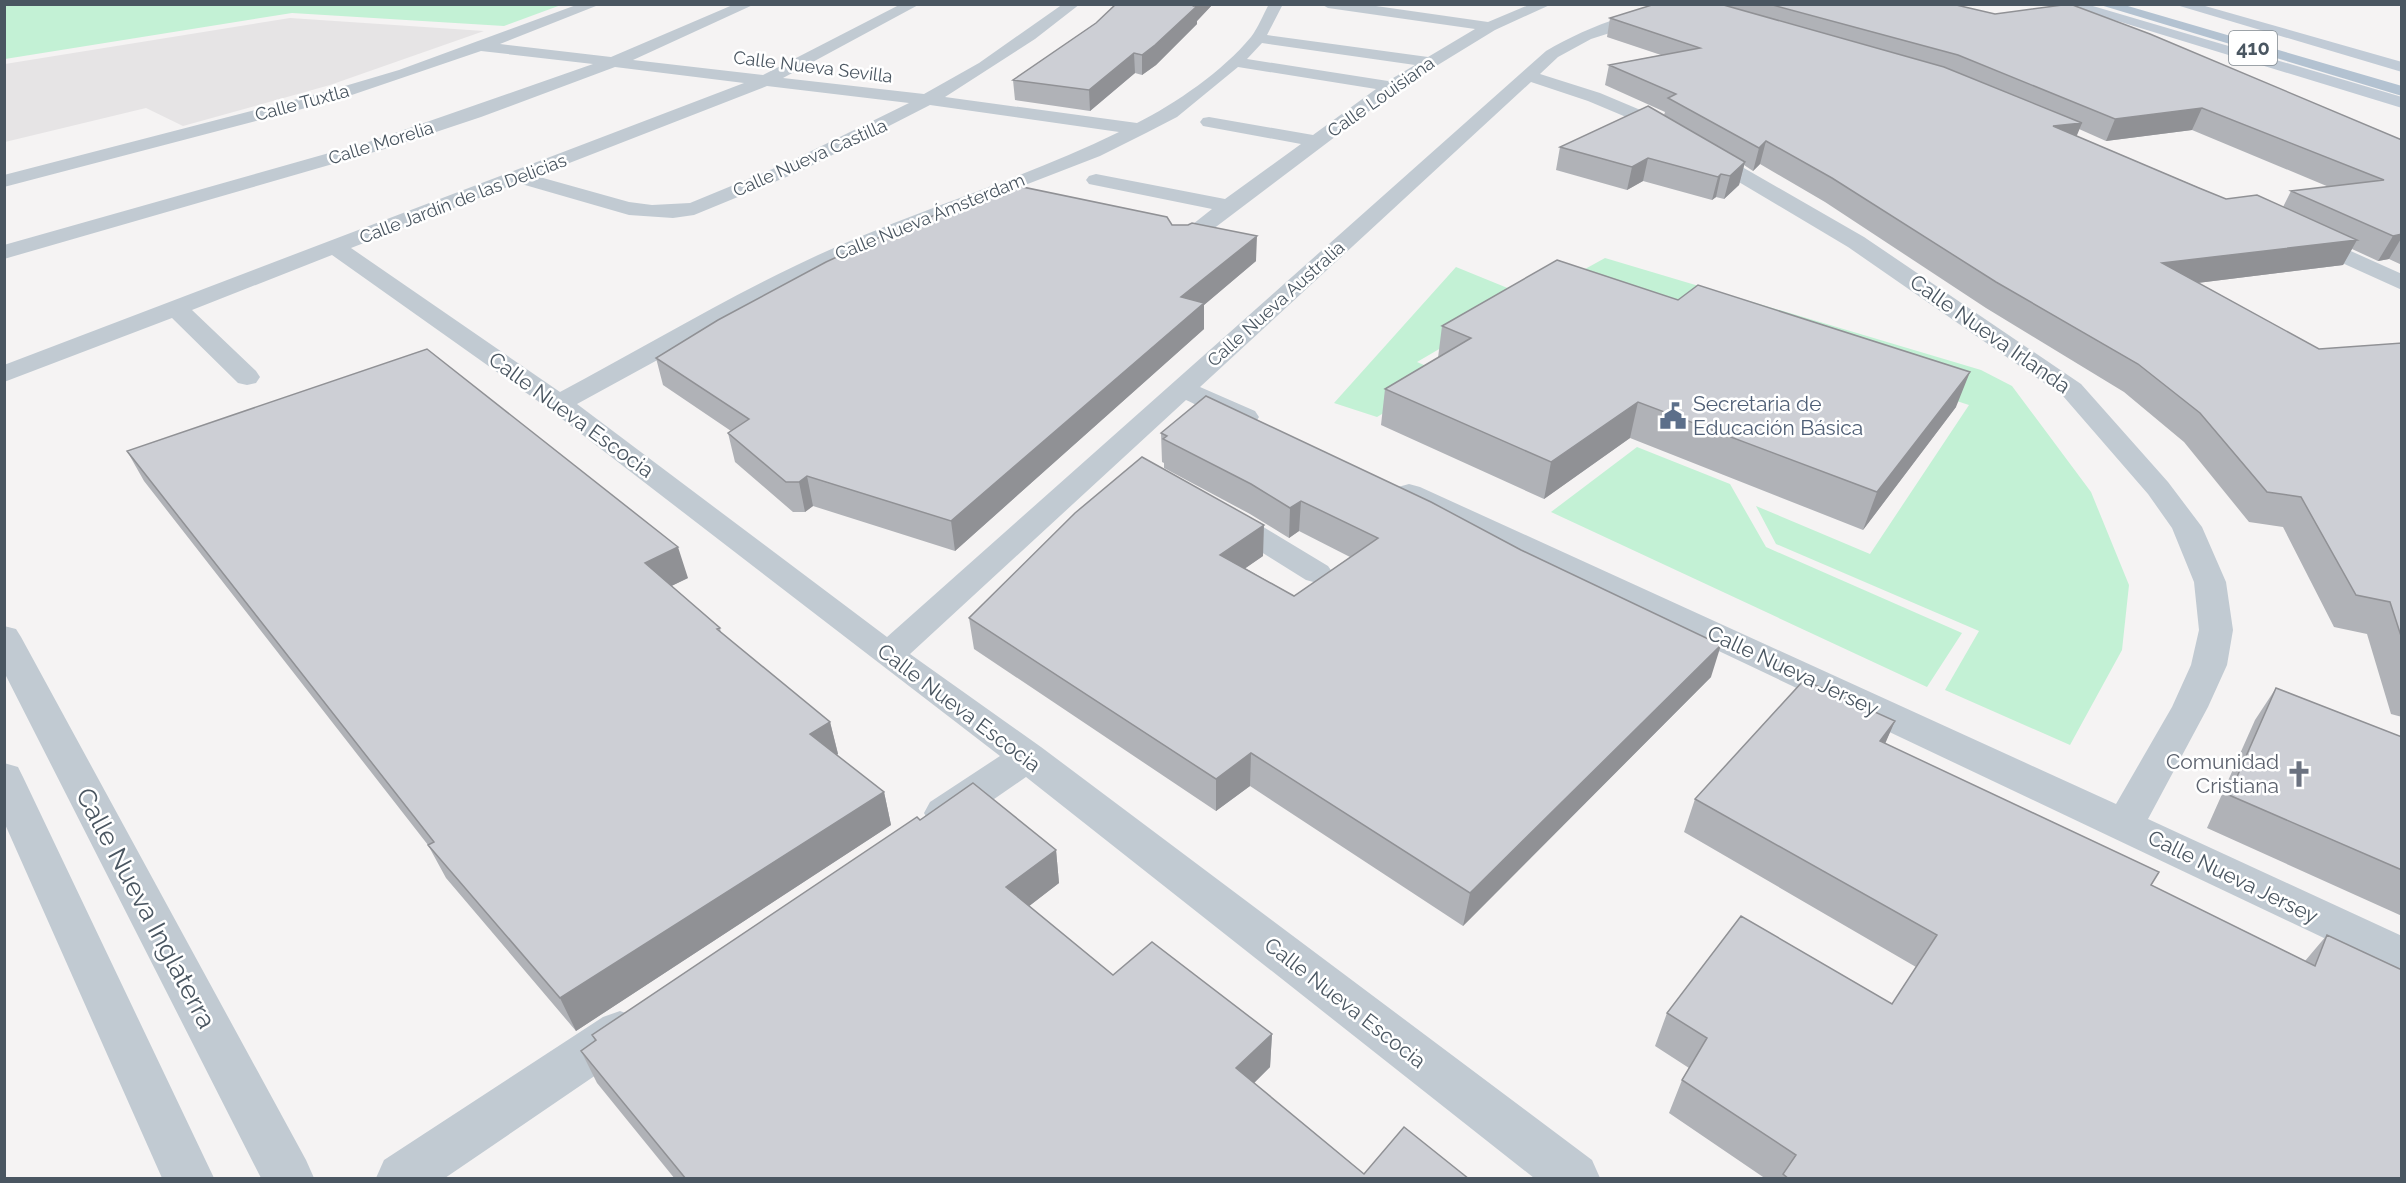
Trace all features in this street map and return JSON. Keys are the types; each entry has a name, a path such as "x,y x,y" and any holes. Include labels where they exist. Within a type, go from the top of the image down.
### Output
{"main road":[{"path":"2069,4 2402,103"},
{"name":"410","path":"2104,4 2402,91"},
{"name":"410","path":"2145,4 2402,77"},
{"path":"2180,4 2402,67"}],"street":[{"name":"Calle Tuxtla","path":"4,181 334,95 481,46 594,4"},
{"name":"Calle Morelia","path":"4,252 401,138 615,63 748,4"},
{"name":"Calle Jardín de las Delicias","path":"4,374 336,248 764,81 913,4"},
{"name":"Calle Nueva Castilla","path":"520,177 638,210 680,213 720,199 895,120 998,59 1073,4"},
{"name":"Calle Nueva Ámsterdam","path":"559,403 805,270 933,214 1093,152 1171,112 1235,62 1258,39 1276,4"},
{"path":"1328,4 1490,27"},
{"name":"Calle Louisiana","path":"1180,243 1227,206 1319,142 1391,86 1490,27 1545,4"},
{"name":"Calle Nueva Australia","path":"888,655 1552,54 1589,33 1631,19 1689,7"},
{"path":"1258,39 1428,62"},
{"name":"Calle Nueva Sevilla","path":"481,46 928,100 1140,129"},
{"path":"1235,62 1391,86"},
{"name":"Calle Nueva Irlanda","path":"1528,75 1594,97 1644,118 1856,242 2072,390 2158,488 2187,527 2210,582 2216,630 2209,665 2190,707 2124,825"},
{"path":"1209,122 1319,142"},
{"path":"1096,180 1227,206"},
{"path":"2287,229 2402,283"},
{"name":"Calle Nueva Escocia","path":"336,248 559,403 888,655 1027,758 1574,1179"},
{"path":"177,309 247,377"},
{"path":"1183,389 1269,429"},
{"path":"1111,454 1140,470"},
{"name":"Calle Nueva Jersey","path":"1377,478 2124,825 2402,957"},
{"path":"1199,502 1317,573"},
{"name":"Calle Nueva Inglaterra","path":"4,637 288,1179"},
{"path":"908,838 1027,758"},
{"path":"4,777 188,1179"},
{"path":"402,1179 650,1011"}],"shaded area":[{"path":"290,18 484,31 330,85 183,126 146,108 5,142 5,64"}],"green space":[{"path":"5,4 561,5 504,26 292,13 5,59"},
{"path":"1605,258 1981,370 2012,386 2091,492 2129,585 2122,650 2070,745 1945,690 1979,631 1776,544 1756,506 1870,554 1969,405 1682,312 1552,283 1417,362 1447,375 1377,417 1334,403 1456,267 1510,289 1576,274"},
{"path":"1637,447 1730,484 1766,547 1962,633 1927,687 1551,512"}],"building":[{"path":"1116,4 1196,4 1194,6 1197,6 1155,45 1142,55 1134,53 1089,90 1013,80 1096,23"},
{"path":"1655,4 1720,4 1944,67 2082,123 2053,126 2199,188 2226,199 2257,195 2357,240 2162,263 2319,349 2402,343 2402,639 2390,602 2356,595 2301,497 2267,492 2200,413 2138,364 1996,282 1832,178 1766,141 1759,148 1668,98 1676,94 1609,65 1700,48 1610,18"},
{"path":"1769,4 1952,4 1995,14 2070,4 2150,34 2402,140 2402,234 2393,236 2291,191 2384,180 2202,108 2115,119 1958,55"},
{"path":"1648,106 1745,162 1730,176 1721,174 1718,177 1648,158 1632,167 1560,147"},
{"path":"1013,185 1167,217 1172,225 1192,223 1257,236 1181,297 1204,303 951,521 807,476 799,482 786,482 728,433 749,419 656,358 718,320 826,262 891,232"},
{"name":"Secretaria de Educación Básica","path":"1557,260 1678,300 1698,285 1970,372 1877,492 1638,402 1551,462 1385,389 1471,338 1442,326"},
{"path":"427,349 678,547 645,563 720,628 717,629 830,722 810,734 884,792 560,998 428,845 434,842 127,451"},
{"path":"1206,396 1431,502 1521,550 1721,645 1470,893 1251,753 1216,779 969,618 1075,513 1142,457 1264,525 1220,555 1294,596 1378,538 1301,501 1290,508 1251,484 1163,439 1167,436 1161,433"},
{"path":"1804,680 1895,721 1880,741 2159,872 2151,885 2315,966 2327,935 2402,970 2402,1179 1789,1179 1783,1174 1796,1155 1682,1080 1707,1038 1667,1013 1741,916 1892,1004 1937,935 1695,799"},
{"path":"2276,688 2402,737 2402,870 2229,795"},
{"path":"973,783 1056,850 1006,887 1113,975 1152,942 1272,1034 1236,1068 1364,1174 1404,1127 1469,1179 686,1179 581,1051 596,1040 592,1035 917,817 920,820"}],"place":[{"name":"Secretaria de Educación Básica","path":"1673,416"},
{"name":"Comunidad Cristiana","path":"2299,774"}]}
